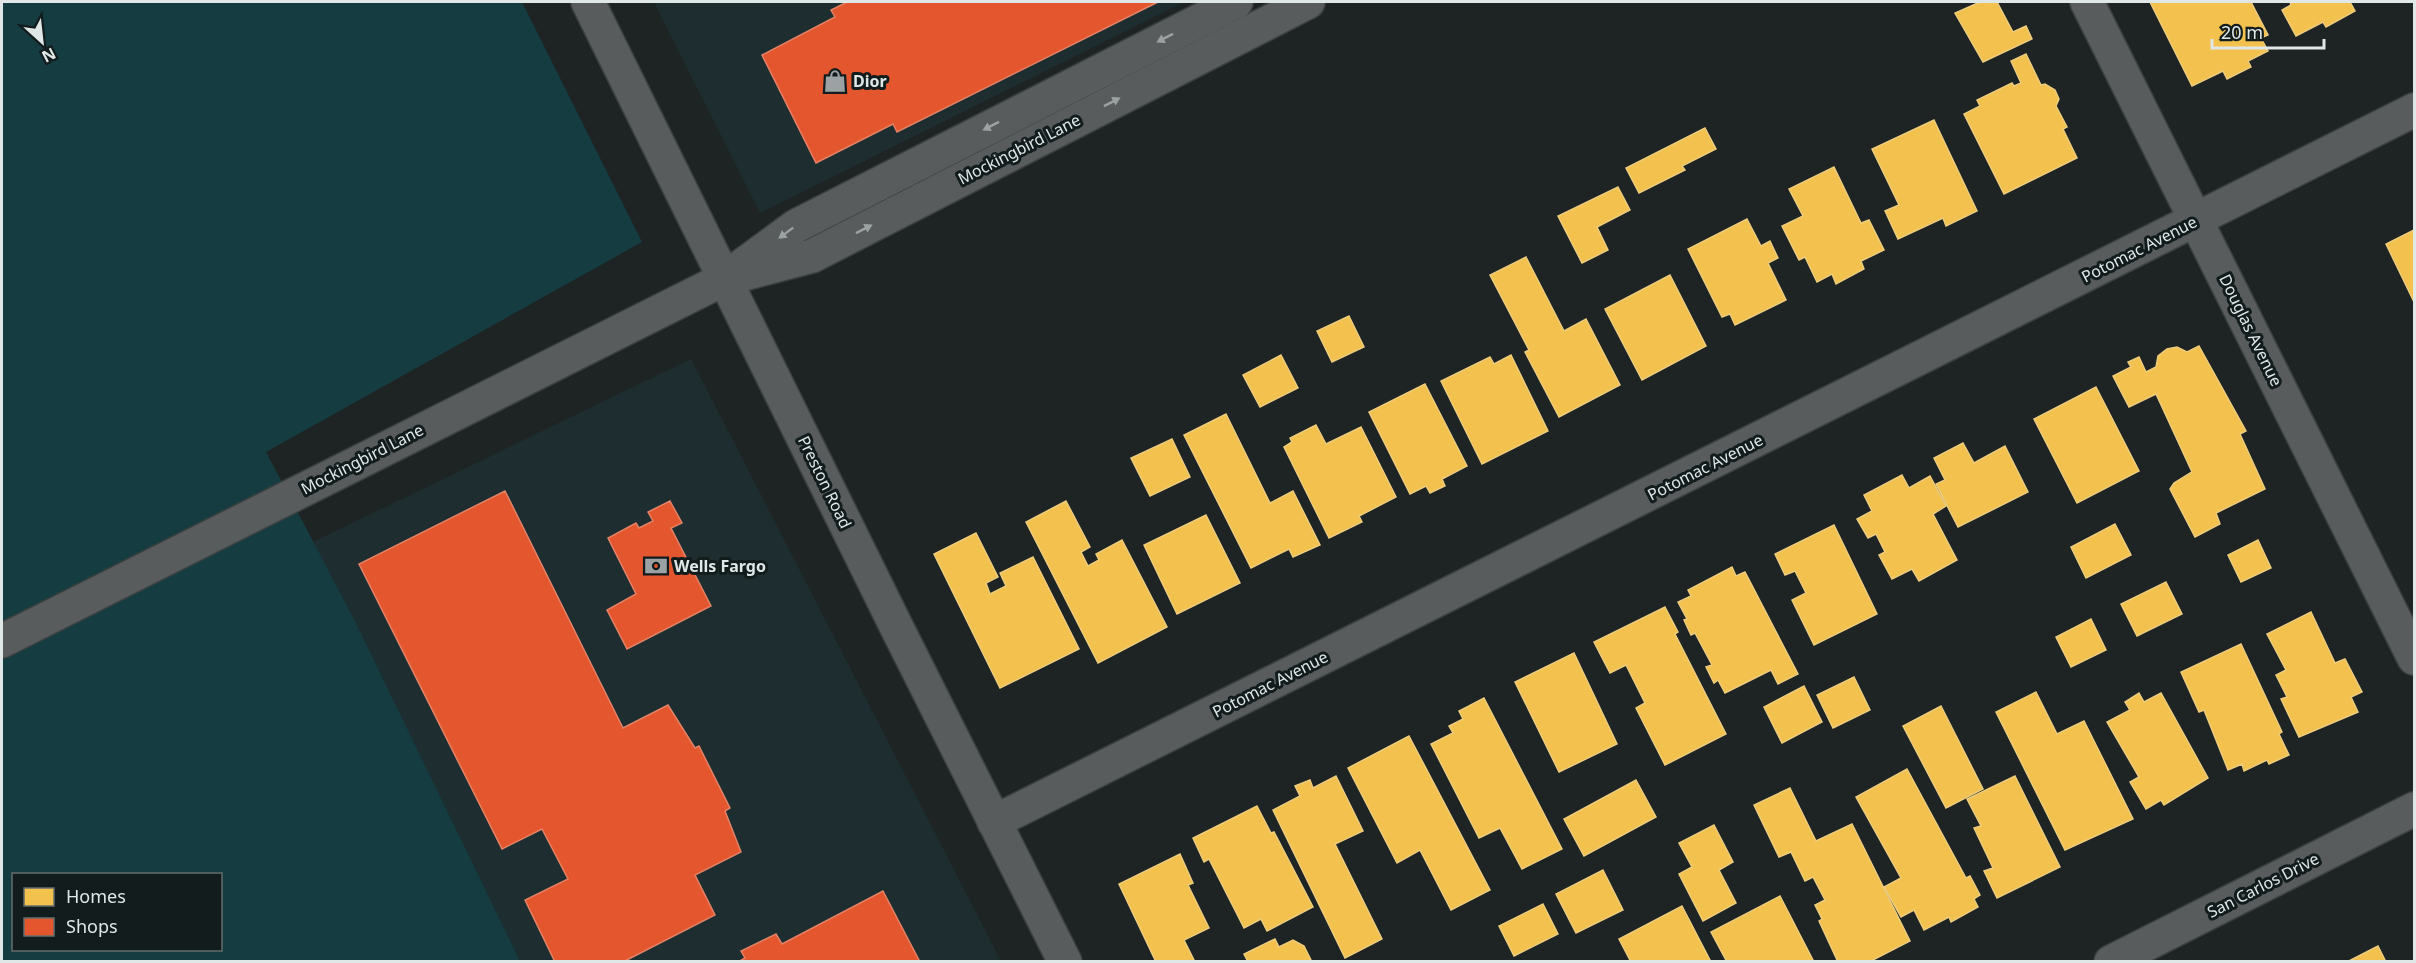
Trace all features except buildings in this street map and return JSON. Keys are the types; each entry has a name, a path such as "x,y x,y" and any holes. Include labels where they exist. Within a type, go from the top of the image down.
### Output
{"main road":[{"name":"Preston Road","path":"588,2 1065,962"},
{"name":"Mockingbird Lane","path":"2,641 724,279 796,226 1236,2"},
{"name":"Mockingbird Lane","path":"724,279 812,256 1308,2"},
{"name":"Douglas Avenue","path":"2088,2 2415,658"},
{"path":"1202,19 1217,48"},
{"name":"Potomac Avenue","path":"994,822 2415,110"},
{"name":"San Carlos Drive","path":"2111,962 2415,809"}],"shaded area":[{"path":"2,2 522,2 642,242 266,452 355,621 520,961 2,962"},
{"path":"654,2 1184,2 760,213"},
{"path":"691,359 1001,961 520,961 355,621 313,542"}],"place":[{"name":"Dior","path":"835,81"},
{"name":"Wells Fargo","path":"656,566"}]}
